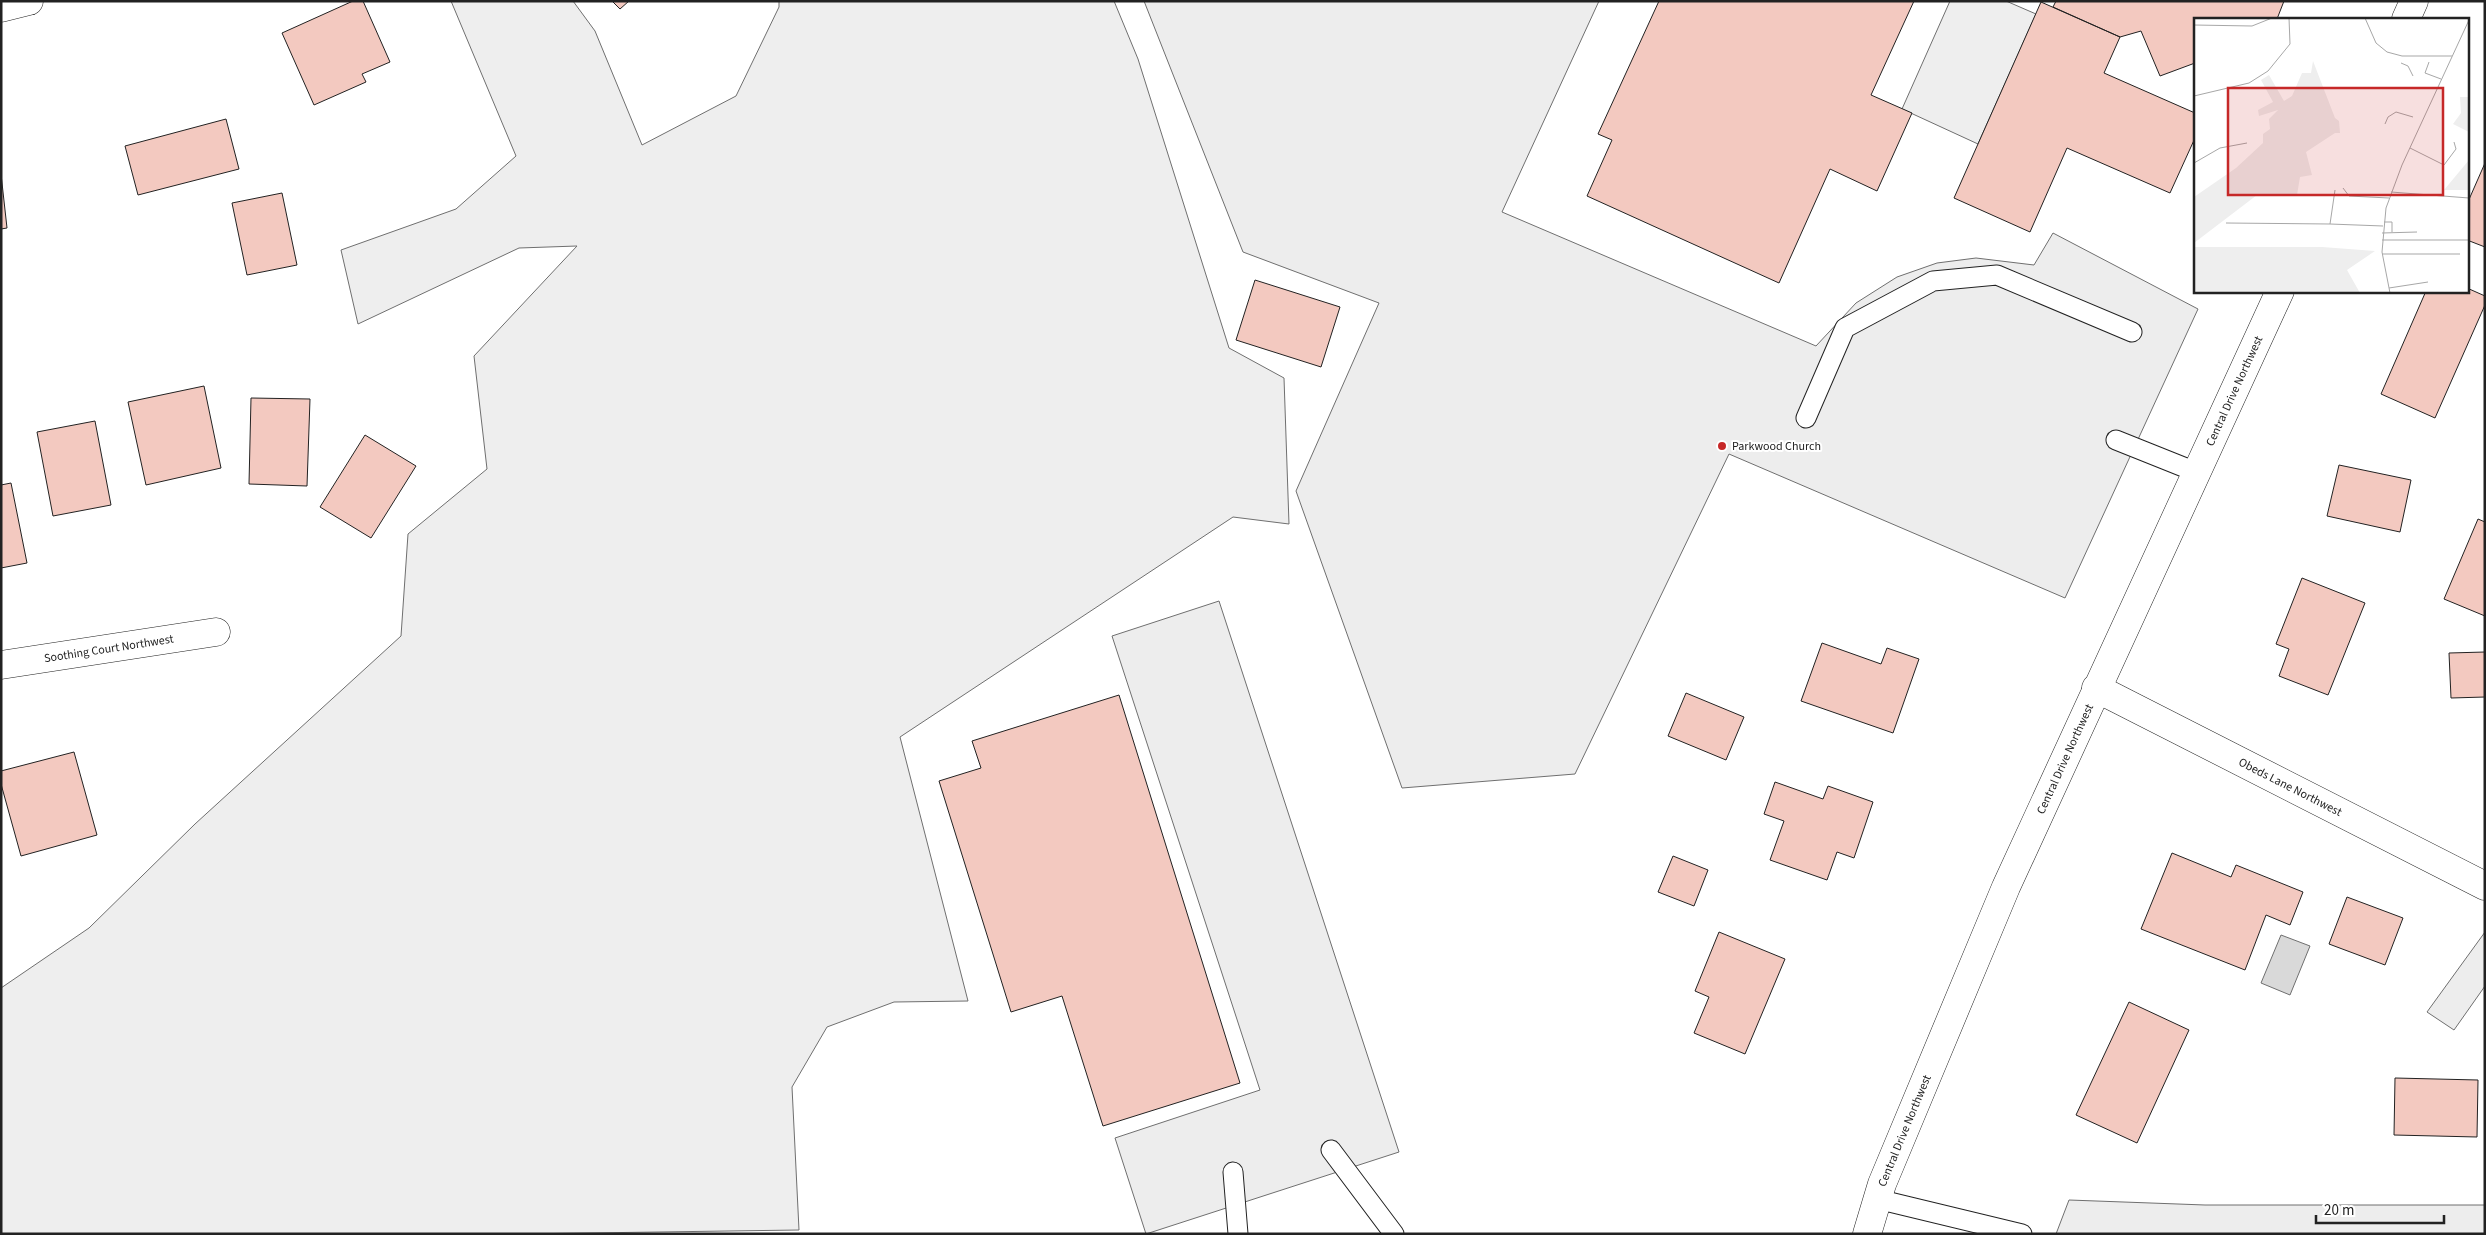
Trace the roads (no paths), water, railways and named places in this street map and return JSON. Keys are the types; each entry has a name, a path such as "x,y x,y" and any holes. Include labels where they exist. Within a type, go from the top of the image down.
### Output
{"street":[{"path":"1,8 29,1"},
{"path":"2406,18 2414,1"},
{"name":"Central Drive Northwest","path":"1867,1234 1882,1184 2006,887 2280,292"},
{"name":"Soothing Court Northwest","path":"1,665 216,632"},
{"name":"Obeds Lane Northwest","path":"2096,688 2485,886"}],"lane":[{"path":"1806,418 1845,328 1934,281 1997,275 2132,332"},
{"path":"2116,440 2196,472"},
{"path":"1331,1150 1394,1234"},
{"path":"1233,1172 1238,1234"},
{"path":"1878,1199 2022,1234"}],"place":[{"name":"Parkwood Church","path":"1722,446"}]}
